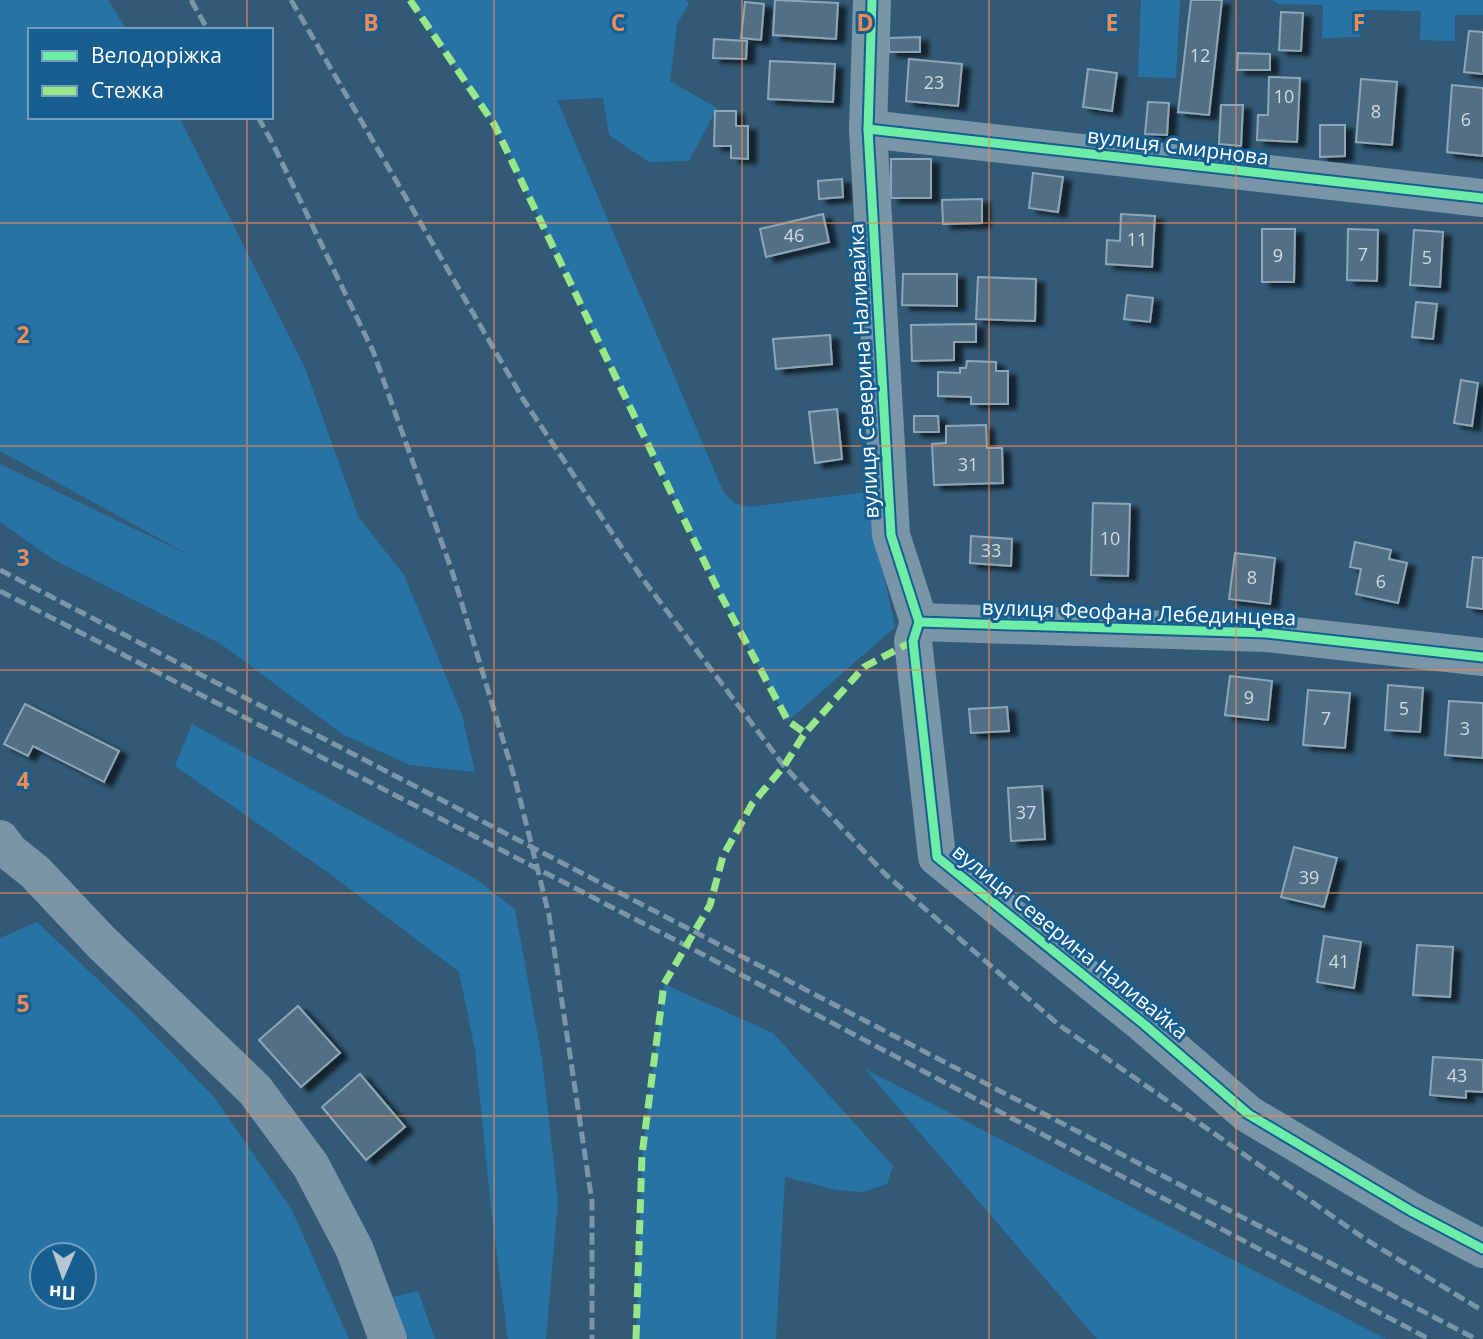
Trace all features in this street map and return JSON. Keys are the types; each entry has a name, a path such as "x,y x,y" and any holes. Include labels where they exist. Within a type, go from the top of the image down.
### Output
{"street":[{"name":"вулиця Северина Наливайка","path":"872,0 868,129 891,535 919,622 913,641 937,857 1145,1025 1248,1114 1411,1211 1483,1249"},
{"name":"вулиця Смирнова","path":"868,129 1483,198"},
{"name":"вулиця Феофана Лебединцева","path":"919,622 1266,633 1483,657"},
{"path":"0,839 101,942 255,1090 311,1166 354,1248 387,1339"}],"shaded area":[{"path":"0,0 108,0 126,28 28,28 28,119 180,119 305,368 358,516 404,575 462,715 475,772 410,765 342,734 221,644 54,560 0,522 0,464 191,556 0,451"},
{"path":"410,0 686,0 689,4 677,24 670,81 717,108 689,161 649,162 609,135 603,98 557,100 723,491 734,503 750,507 866,492 895,627 788,721 718,590 494,124"},
{"path":"1141,0 1180,0 1176,78 1138,77"},
{"path":"1273,0 1483,0 1483,15 1455,15 1455,41 1420,40 1421,11 1361,10 1360,37 1322,38 1323,5 1278,4"},
{"path":"192,724 476,879 515,909 542,1059 558,1200 546,1339 508,1339 492,1218 475,1050 459,972 333,876 175,766"},
{"path":"37,922 131,1011 214,1097 292,1210 349,1339 0,1339 0,938"},
{"path":"664,984 773,1033 893,1166 887,1184 862,1192 837,1190 785,1177 776,1339 636,1339 642,1155"},
{"path":"865,1069 1361,1326 1386,1339 1097,1339"},
{"path":"418,1291 435,1339 408,1339 393,1297"}],"building":[{"path":"775,0 838,3 836,39 773,35"},
{"path":"1191,0 1222,0 1209,115 1178,112"},
{"path":"745,2 764,4 761,40 741,38"},
{"path":"1281,12 1303,13 1301,51 1279,50"},
{"path":"1469,31 1483,32 1483,74 1464,72"},
{"path":"920,37 920,52 889,52 889,38"},
{"path":"714,39 747,41 746,59 713,58"},
{"path":"1238,53 1270,54 1270,70 1237,70"},
{"path":"909,59 962,64 958,106 906,101"},
{"path":"770,61 835,64 833,102 768,99"},
{"path":"1088,69 1117,73 1112,111 1083,107"},
{"path":"1269,77 1300,78 1297,142 1257,140 1258,115 1268,115"},
{"path":"1361,79 1397,82 1392,145 1356,142"},
{"path":"1452,85 1483,88 1483,156 1447,152"},
{"path":"1148,102 1169,103 1167,135 1145,134"},
{"path":"1221,105 1243,105 1241,146 1219,144"},
{"path":"715,111 736,111 736,126 748,126 748,159 731,158 731,146 714,146"},
{"path":"1320,125 1345,125 1345,156 1320,157"},
{"path":"891,159 931,159 931,198 891,198"},
{"path":"1033,173 1063,177 1058,212 1029,208"},
{"path":"842,179 843,197 819,199 818,181"},
{"path":"982,199 982,223 943,224 942,200"},
{"path":"823,214 829,242 766,257 760,229"},
{"path":"1121,214 1155,216 1152,267 1106,264 1107,240 1120,241"},
{"path":"1262,229 1295,229 1294,282 1262,282"},
{"path":"1348,229 1378,230 1377,281 1347,280"},
{"path":"1414,230 1443,232 1440,287 1410,285"},
{"path":"903,274 957,274 957,306 902,305"},
{"path":"978,277 1036,279 1035,321 976,319"},
{"path":"1127,295 1153,298 1150,322 1124,319"},
{"path":"1416,302 1437,304 1433,339 1412,337"},
{"path":"976,324 976,342 954,342 954,360 912,361 911,325"},
{"path":"830,335 832,364 776,369 773,339"},
{"path":"967,361 996,362 996,371 1008,371 1008,404 971,404 971,397 938,396 938,372 960,373 960,368 966,368"},
{"path":"1461,380 1478,383 1472,426 1454,423"},
{"path":"837,409 842,459 815,463 809,412"},
{"path":"914,416 938,416 939,432 914,432"},
{"path":"986,425 987,448 1002,448 1003,483 934,485 932,444 946,443 946,426"},
{"path":"1093,503 1130,504 1128,576 1091,575"},
{"path":"971,536 1012,539 1011,566 970,563"},
{"path":"1355,542 1391,550 1389,559 1407,563 1398,603 1356,594 1361,569 1350,567"},
{"path":"1235,553 1275,558 1270,604 1229,599"},
{"path":"1473,557 1483,558 1483,609 1467,607"},
{"path":"1230,676 1272,681 1268,720 1225,715"},
{"path":"1388,685 1423,688 1420,732 1385,730"},
{"path":"1308,690 1350,693 1345,748 1303,745"},
{"path":"1449,701 1483,703 1483,758 1445,755"},
{"path":"25,704 119,751 104,782 33,746 28,756 4,744"},
{"path":"1007,707 1009,731 971,733 969,709"},
{"path":"1042,786 1045,839 1011,841 1008,788"},
{"path":"1294,847 1337,858 1324,907 1281,897"},
{"path":"1324,936 1361,942 1354,988 1317,982"},
{"path":"1417,945 1453,947 1450,997 1413,995"},
{"path":"298,1006 340,1053 301,1087 259,1040"},
{"path":"1433,1057 1483,1060 1483,1092 1466,1091 1466,1098 1430,1095"},
{"path":"360,1074 405,1127 366,1160 322,1107"}],"railway":[{"path":"191,0 207,28"},
{"path":"291,0 523,399 642,578 784,766 885,874 1059,1025 1365,1239 1483,1311"},
{"path":"259,119 373,351 452,571 516,783 549,915 592,1202 592,1339"},
{"path":"0,570 1476,1339"},
{"path":"0,591 685,945 1429,1339"}],"marked path":[{"path":"410,0 494,124 718,590 788,721 805,733"},
{"path":"636,1339 642,1155 664,984 710,905 723,856 752,804 784,766 805,733 864,667 913,641"}],"cycle path":[{"path":"872,0 868,129 891,535 919,622 913,641 937,857 1145,1025 1248,1114 1411,1211 1483,1249"},
{"path":"868,129 1483,198"},
{"path":"919,622 1266,633 1483,657"}]}
